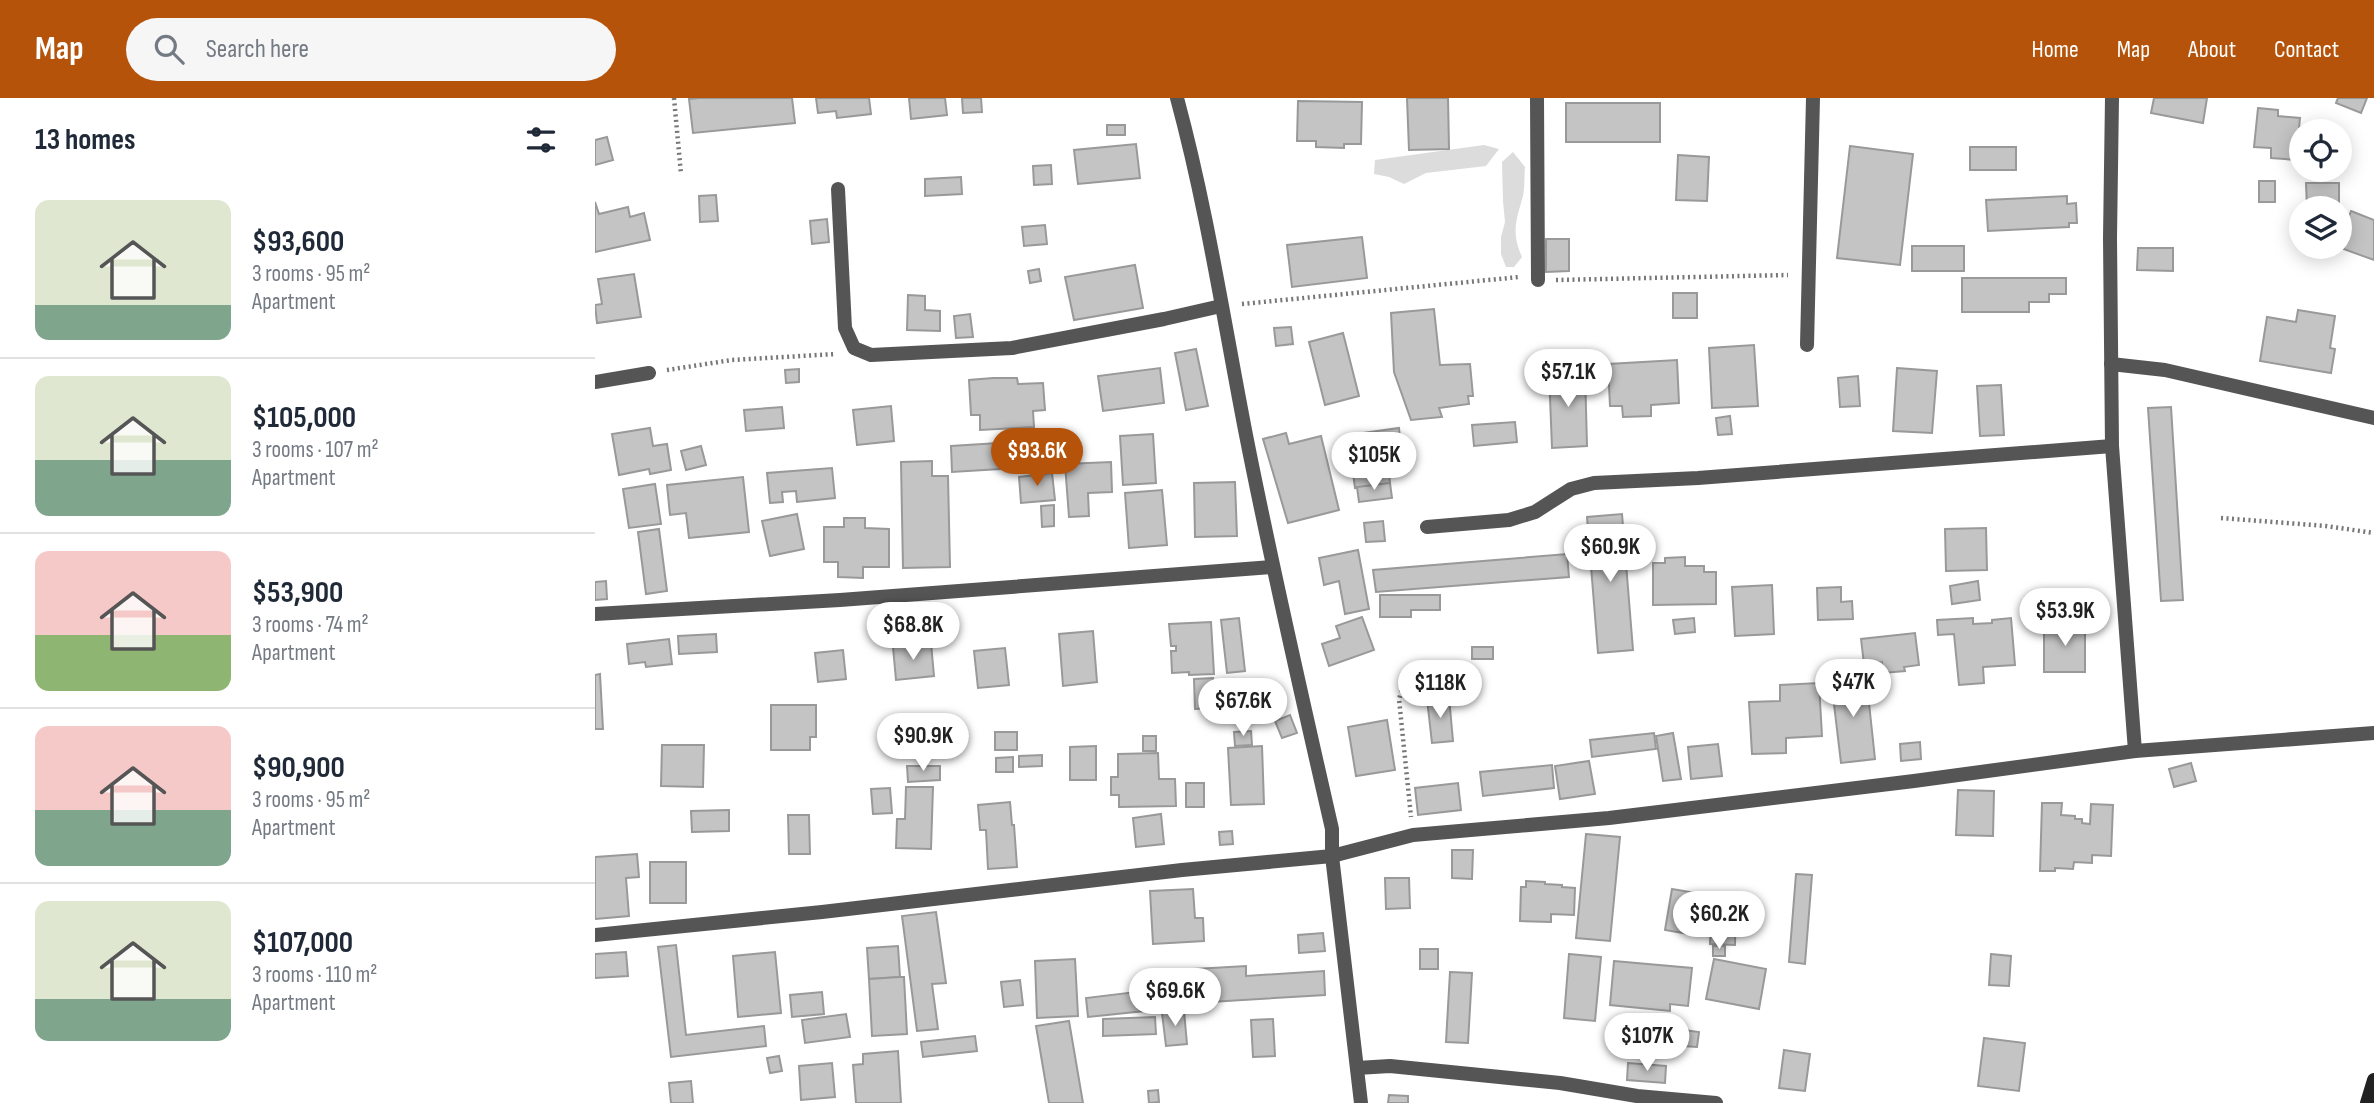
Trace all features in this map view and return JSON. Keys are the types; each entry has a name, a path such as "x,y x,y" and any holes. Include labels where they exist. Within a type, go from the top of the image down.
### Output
{"main road":[{"path":"2367,1103 2374,1080"}],"street":[{"path":"1177,98 1210,235 1221,306 1272,567 1332,829 1332,856 1361,1103"},
{"path":"1537,98 1538,280"},
{"path":"1807,345 1813,98"},
{"path":"2112,98 2112,446 2134,751"},
{"path":"838,189 845,328 854,348 871,355 1012,348 1221,306"},
{"path":"2111,364 2165,370 2374,418"},
{"path":"595,383 649,373"},
{"path":"1427,527 1509,520 1535,512 1571,489 1594,483 1698,478 2112,446"},
{"path":"595,614 840,600 1272,567"},
{"path":"595,935 1332,856 1413,835 1609,818 2134,751 2374,733"},
{"path":"1357,1068 1390,1066 1560,1083 1637,1096 1716,1103"}],"path":[{"path":"674,98 681,174"},
{"path":"1221,306 1519,276 1538,280 1809,275"},
{"path":"649,373 732,360 837,354 854,348"},
{"path":"2221,518 2326,526 2374,533"},
{"path":"1405,680 1399,699 1413,835"}],"shaded area":[{"path":"1484,145 1499,149 1486,166 1426,173 1404,184 1374,174 1375,160"},
{"path":"1513,152 1525,167 1524,193 1516,226 1522,257 1514,267 1506,267 1501,254 1501,237 1505,222 1502,162"}],"building":[{"path":"792,98 795,123 693,133 689,99"},
{"path":"816,98 869,98 871,114 837,118 836,111 818,113"},
{"path":"909,98 945,98 947,115 911,119"},
{"path":"962,98 981,98 982,112 963,113"},
{"path":"1407,98 1448,98 1449,149 1409,150"},
{"path":"2154,98 2207,98 2203,123 2151,113"},
{"path":"2338,98 2367,98 2361,113 2336,103"},
{"path":"1298,101 1362,102 1361,144 1344,144 1344,148 1316,147 1316,141 1297,141"},
{"path":"1566,103 1660,103 1660,142 1566,142"},
{"path":"2258,108 2278,110 2278,116 2300,118 2289,119 2289,159 2271,158 2271,148 2254,147"},
{"path":"1107,125 1125,125 1125,135 1107,135"},
{"path":"607,137 613,160 595,165 595,140"},
{"path":"1136,144 1140,178 1078,184 1074,150"},
{"path":"1850,146 1913,154 1900,265 1837,258"},
{"path":"1970,147 2016,147 2016,170 1970,170"},
{"path":"1678,155 1709,157 1707,201 1676,200"},
{"path":"1051,165 1052,184 1034,185 1033,166"},
{"path":"961,177 962,194 925,196 925,179"},
{"path":"2259,181 2275,181 2275,202 2259,202"},
{"path":"2306,183 2339,183 2339,196 2307,196"},
{"path":"716,195 718,221 700,222 699,196"},
{"path":"2067,196 2067,204 2076,203 2077,223 2069,223 2069,227 1988,231 1986,200"},
{"path":"595,202 599,214 628,207 630,217 644,213 650,240 595,252"},
{"path":"2352,211 2374,220 2374,260 2352,252"},
{"path":"827,219 829,242 812,244 810,221"},
{"path":"1045,225 1047,244 1024,246 1022,227"},
{"path":"1362,237 1367,278 1292,287 1287,245"},
{"path":"1546,239 1569,239 1569,271 1546,272"},
{"path":"1912,246 1964,246 1964,271 1912,271"},
{"path":"2138,248 2173,248 2173,271 2137,270"},
{"path":"1135,265 1143,308 1074,320 1065,277"},
{"path":"1039,269 1041,281 1030,283 1028,271"},
{"path":"634,274 641,317 597,323 595,305 602,304 598,279"},
{"path":"1962,278 2066,278 2066,294 2049,294 2049,302 2029,302 2029,312 1962,312"},
{"path":"1673,293 1697,293 1697,318 1673,318"},
{"path":"908,295 925,296 925,310 940,311 940,331 907,330"},
{"path":"1434,309 1440,365 1470,364 1473,396 1468,396 1469,404 1439,408 1442,417 1411,420 1394,372 1391,313"},
{"path":"2298,310 2335,316 2330,348 2335,349 2331,373 2260,361 2267,317 2296,322"},
{"path":"970,314 973,337 956,338 954,316"},
{"path":"1291,327 1293,344 1276,346 1274,328"},
{"path":"1343,333 1359,396 1325,405 1309,342"},
{"path":"1754,345 1758,406 1712,408 1709,348"},
{"path":"1196,349 1208,406 1186,410 1175,353"},
{"path":"1677,360 1679,403 1651,405 1651,416 1623,417 1622,406 1610,406 1608,364"},
{"path":"1160,368 1164,403 1103,411 1098,376"},
{"path":"1897,368 1937,371 1932,433 1893,431"},
{"path":"799,369 799,382 786,383 785,370"},
{"path":"1585,371 1587,446 1552,448 1549,372"},
{"path":"1858,376 1860,406 1840,407 1838,378"},
{"path":"1017,378 1018,384 1043,383 1045,410 1033,411 1034,427 980,430 980,415 971,415 969,380"},
{"path":"2001,385 2004,435 1980,436 1977,386"},
{"path":"891,406 894,441 857,445 853,410"},
{"path":"782,407 784,428 746,431 744,410"},
{"path":"2171,407 2183,600 2161,601 2148,408"},
{"path":"1730,416 1732,434 1718,435 1716,418"},
{"path":"1515,422 1517,442 1474,446 1472,425"},
{"path":"650,428 653,446 667,444 671,470 650,474 649,469 619,475 612,434"},
{"path":"1399,428 1402,456 1387,458 1390,483 1355,488 1348,435"},
{"path":"1286,433 1289,444 1321,436 1339,510 1288,523 1263,439"},
{"path":"1153,434 1156,483 1123,485 1120,436"},
{"path":"998,443 1000,469 952,472 951,446"},
{"path":"701,446 706,465 686,470 681,451"},
{"path":"932,461 932,476 948,476 950,567 903,568 901,462"},
{"path":"1111,462 1112,492 1088,493 1089,516 1069,517 1065,464"},
{"path":"832,468 835,498 797,502 796,491 782,492 783,502 770,503 767,473"},
{"path":"1052,473 1055,500 1021,503 1019,477"},
{"path":"743,477 749,532 689,538 686,513 670,515 667,485"},
{"path":"1235,482 1237,536 1195,537 1194,483"},
{"path":"1390,483 1392,498 1359,502 1357,487"},
{"path":"655,484 661,524 629,528 623,489"},
{"path":"1162,490 1167,545 1129,548 1125,493"},
{"path":"1054,505 1054,526 1042,527 1041,506"},
{"path":"797,514 804,549 770,556 762,521"},
{"path":"1622,514 1633,650 1598,653 1587,517"},
{"path":"844,518 865,518 865,528 889,529 889,567 863,567 863,578 838,577 838,562 824,562 824,527 844,527"},
{"path":"1383,521 1385,541 1366,542 1364,523"},
{"path":"1986,528 1987,570 1946,571 1945,529"},
{"path":"659,529 667,591 646,594 638,532"},
{"path":"1358,550 1369,609 1345,614 1339,581 1324,585 1319,558"},
{"path":"1567,554 1569,577 1376,592 1373,570"},
{"path":"1685,557 1685,566 1704,566 1704,572 1716,572 1716,604 1653,605 1653,563 1665,563 1665,558"},
{"path":"606,581 607,599 595,600 595,582"},
{"path":"1978,581 1980,600 1952,604 1950,586"},
{"path":"1772,585 1774,634 1735,636 1732,587"},
{"path":"1841,587 1841,602 1852,601 1853,619 1818,620 1817,588"},
{"path":"1380,595 1440,595 1440,610 1411,610 1411,617 1380,617"},
{"path":"1362,617 1374,650 1329,666 1322,644 1340,638 1336,626"},
{"path":"1239,618 1245,671 1227,673 1221,620"},
{"path":"1694,618 1695,632 1675,634 1673,620"},
{"path":"1973,618 1973,624 2011,618 2015,665 1983,667 1984,683 1959,685 1954,634 1938,635 1937,620"},
{"path":"1211,622 1214,674 1172,673 1171,651 1176,651 1176,646 1171,646 1169,624"},
{"path":"2044,624 2085,624 2085,672 2044,672"},
{"path":"1093,631 1097,682 1063,686 1059,634"},
{"path":"1915,633 1919,665 1904,667 1905,671 1883,673 1882,662 1864,664 1861,639"},
{"path":"716,634 717,652 679,654 678,636"},
{"path":"669,639 672,664 646,667 645,662 629,664 627,644"},
{"path":"931,643 934,676 896,680 893,647"},
{"path":"1472,647 1493,647 1493,659 1472,659"},
{"path":"1005,648 1009,685 978,688 974,651"},
{"path":"843,650 846,679 818,682 815,653"},
{"path":"600,674 603,729 595,729 595,675"},
{"path":"1866,675 1875,759 1841,763 1831,679"},
{"path":"1213,678 1215,708 1195,709 1194,679"},
{"path":"1819,683 1822,736 1786,738 1786,753 1752,754 1749,702 1780,701 1780,685"},
{"path":"1449,697 1453,741 1432,743 1427,699"},
{"path":"771,705 816,705 816,737 810,737 810,750 771,750"},
{"path":"1290,715 1297,733 1282,738 1275,721"},
{"path":"1387,720 1395,770 1356,776 1348,727"},
{"path":"1251,731 1252,745 1235,746 1234,732"},
{"path":"995,732 1017,732 1017,750 995,750"},
{"path":"1654,733 1656,749 1592,757 1590,740"},
{"path":"1673,733 1681,779 1663,781 1656,736"},
{"path":"1143,736 1156,736 1156,751 1143,751"},
{"path":"1920,742 1921,759 1901,761 1900,744"},
{"path":"1718,744 1722,776 1691,779 1688,747"},
{"path":"662,745 704,745 703,787 661,786"},
{"path":"1096,746 1096,780 1070,780 1070,747"},
{"path":"1262,746 1264,804 1231,805 1228,748"},
{"path":"1158,753 1159,779 1175,779 1176,806 1119,807 1119,795 1111,795 1111,777 1118,777 1118,754"},
{"path":"1042,755 1042,766 1019,767 1019,756"},
{"path":"1013,757 1013,772 996,772 996,758"},
{"path":"1589,761 1595,794 1560,799 1555,766"},
{"path":"2191,763 2196,781 2174,787 2169,769"},
{"path":"1552,765 1554,788 1483,796 1480,772"},
{"path":"907,766 940,766 940,780 908,782"},
{"path":"1186,783 1204,783 1204,807 1186,807"},
{"path":"1458,783 1461,810 1418,815 1415,788"},
{"path":"906,787 933,787 931,849 896,848 897,819 905,819"},
{"path":"890,788 892,813 873,814 871,789"},
{"path":"1958,790 1994,791 1993,836 1956,835"},
{"path":"1010,802 1017,867 988,869 986,830 980,830 978,805"},
{"path":"2042,803 2062,803 2061,815 2075,816 2075,819 2082,819 2082,823 2090,824 2091,804 2113,805 2111,856 2092,855 2092,863 2074,862 2073,869 2040,871"},
{"path":"729,810 729,831 692,832 691,811"},
{"path":"1161,814 1164,844 1136,847 1133,818"},
{"path":"788,815 809,815 810,854 789,854"},
{"path":"1232,831 1233,844 1220,845 1219,832"},
{"path":"1586,834 1620,837 1610,941 1576,938"},
{"path":"1452,850 1473,850 1472,879 1452,878"},
{"path":"637,854 639,877 626,878 629,916 595,919 595,857"},
{"path":"650,862 686,862 686,903 650,903"},
{"path":"1796,874 1812,875 1805,964 1789,962"},
{"path":"1385,878 1409,878 1410,908 1386,909"},
{"path":"1526,881 1575,888 1574,915 1551,914 1551,922 1520,921 1521,887 1526,887"},
{"path":"1193,889 1195,918 1203,918 1204,941 1153,944 1150,891"},
{"path":"1672,889 1702,894 1695,935 1665,930"},
{"path":"1712,901 1736,902 1735,945 1710,944"},
{"path":"936,912 946,983 932,984 938,1029 917,1031 902,916"},
{"path":"1323,933 1325,951 1299,953 1298,935"},
{"path":"676,945 686,1035 764,1026 766,1046 671,1057 658,947"},
{"path":"898,946 900,977 869,979 867,948"},
{"path":"1713,946 1725,946 1725,956 1713,956"},
{"path":"1420,949 1438,949 1438,969 1420,969"},
{"path":"626,952 628,976 595,978 595,954"},
{"path":"775,952 781,1013 738,1017 733,956"},
{"path":"1569,954 1601,957 1595,1021 1564,1018"},
{"path":"1991,954 2011,956 2009,986 1989,985"},
{"path":"1075,959 1078,1016 1037,1018 1035,961"},
{"path":"1714,959 1766,969 1759,1009 1706,999"},
{"path":"1614,961 1692,968 1688,1006 1670,1004 1670,1011 1610,1005"},
{"path":"1246,966 1246,976 1324,971 1325,995 1161,1005 1159,971"},
{"path":"1450,972 1472,973 1468,1043 1446,1042"},
{"path":"904,977 907,1034 872,1036 869,979"},
{"path":"1020,980 1023,1005 1004,1007 1001,982"},
{"path":"1152,990 1154,1010 1088,1017 1086,998"},
{"path":"822,992 824,1014 792,1017 790,995"},
{"path":"1184,1011 1187,1044 1166,1046 1162,1013"},
{"path":"846,1014 850,1037 805,1043 802,1020"},
{"path":"1155,1017 1156,1034 1103,1036 1103,1019"},
{"path":"1273,1019 1275,1056 1253,1057 1251,1020"},
{"path":"1069,1021 1083,1103 1049,1103 1036,1026"},
{"path":"1684,1030 1699,1032 1697,1047 1683,1046"},
{"path":"975,1036 977,1051 923,1057 921,1042"},
{"path":"1984,1038 2025,1043 2019,1091 1978,1086"},
{"path":"1784,1050 1810,1054 1805,1091 1779,1088"},
{"path":"898,1051 901,1103 856,1103 853,1065 863,1064 863,1054"},
{"path":"779,1056 782,1071 770,1073 767,1058"},
{"path":"832,1063 835,1097 801,1100 799,1066"},
{"path":"1628,1063 1666,1066 1665,1083 1627,1080"},
{"path":"691,1081 693,1103 671,1103 669,1083"},
{"path":"1158,1090 1159,1102 1149,1103 1148,1091"},
{"path":"1389,1095 1408,1096 1408,1103 1388,1103"}]}
